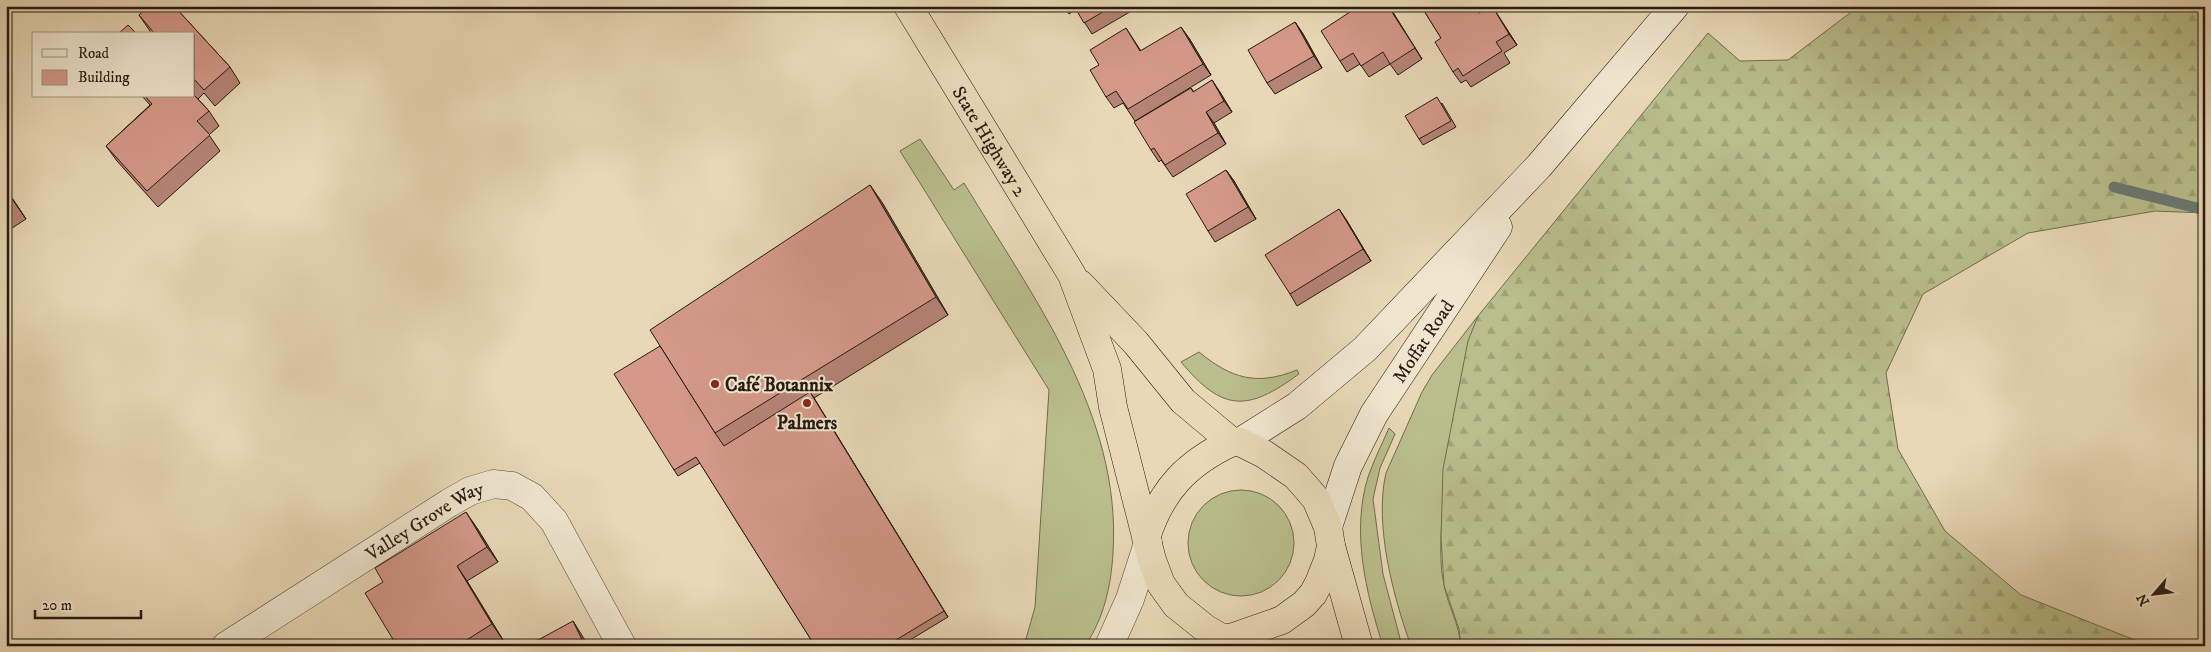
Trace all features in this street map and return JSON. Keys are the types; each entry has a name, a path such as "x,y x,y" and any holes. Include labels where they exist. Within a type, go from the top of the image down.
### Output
{"highway":[{"name":"State Highway 2","path":"908,6 1072,275 1107,369 1114,407 1147,540 1161,584 1176,604 1224,641"},
{"name":"State Highway 2","path":"1072,275 1136,343 1183,401 1236,442 1264,454 1296,476 1316,499 1329,536"},
{"path":"1147,540 1159,505 1182,474 1236,442"},
{"path":"1224,641 1282,620 1304,604 1313,594 1319,583 1328,560 1329,536"},
{"path":"1329,536 1359,646"}],"main road":[{"name":"Moffat Road","path":"1236,442 1297,406 1365,349 1539,166 1674,6"},
{"name":"Moffat Road","path":"1329,536 1348,466 1374,414 1539,166"},
{"name":"Valley Grove Way","path":"226,646 449,503 470,491 492,484 512,486 532,497 554,521 622,646"},
{"path":"1109,646 1130,599 1147,540"}],"green space":[{"path":"1859,6 2205,6 2205,213 2155,211 2028,233 1923,294 1886,373 1898,449 1945,531 2021,595 2150,646 1461,646 1459,629 1444,585 1441,538 1443,469 1468,341 1478,316 1708,33 1740,61 1788,60"},
{"path":"920,139 954,190 964,183 1043,313 1067,358 1088,405 1103,452 1112,502 1113,553 1110,578 1102,613 1085,646 1024,646 1035,607 1049,390 900,151"},
{"path":"1478,316 1442,514 1442,577 1461,646 1411,646 1398,605 1387,560 1382,515 1386,473 1422,392 1432,375"},
{"path":"1199,352 1234,374 1245,377 1269,378 1297,370 1299,374 1265,395 1250,400 1236,401 1223,398 1210,390 1181,362"},
{"path":"1389,428 1395,434 1380,468 1373,499 1383,574 1402,646 1383,646 1366,584 1361,541 1363,498 1368,477"},
{"path":"1241,490 1261,494 1279,505 1290,523 1294,543 1290,563 1279,581 1261,592 1241,596 1221,592 1203,581 1192,563 1188,543 1192,523 1203,505 1221,494"}],"building":[{"path":"149,6 174,6 230,67 204,90 195,80 195,32 153,32 139,15"},
{"path":"1074,6 1113,6 1084,23"},
{"path":"1359,6 1388,6 1415,48 1390,64 1383,52 1361,66 1353,53 1340,61 1321,31"},
{"path":"1421,6 1475,6 1479,13 1492,6 1509,34 1496,42 1502,51 1463,76 1458,68 1453,72 1435,42 1441,38"},
{"path":"1295,22 1314,56 1267,83 1248,50"},
{"path":"128,25 135,32 120,32"},
{"path":"1181,27 1203,64 1128,109 1116,91 1106,97 1090,70 1099,65 1090,50 1126,28 1140,51"},
{"path":"1212,80 1224,101 1206,112 1218,133 1165,165 1154,148 1151,150 1134,122 1191,88 1193,92"},
{"path":"195,96 209,111 197,121 210,135 147,191 106,146 152,104 147,98 195,98"},
{"path":"1437,97 1451,121 1419,139 1405,116"},
{"path":"1226,170 1248,207 1208,231 1186,194"},
{"path":"870,185 936,297 715,433 650,330"},
{"path":"6,190 13,201 6,205"},
{"path":"1339,209 1363,249 1290,294 1265,255"},
{"path":"660,346 724,446 810,392 944,611 886,646 815,646 696,457 674,470 614,374"},
{"path":"466,512 487,547 457,566 492,624 457,646 397,646 365,593 383,582 375,568"},
{"path":"573,621 585,646 527,646"}],"waterway":[{"path":"2114,187 2205,210"}],"place":[{"name":"Café Botannix","path":"715,384"},
{"name":"Palmers","path":"807,403"}]}
